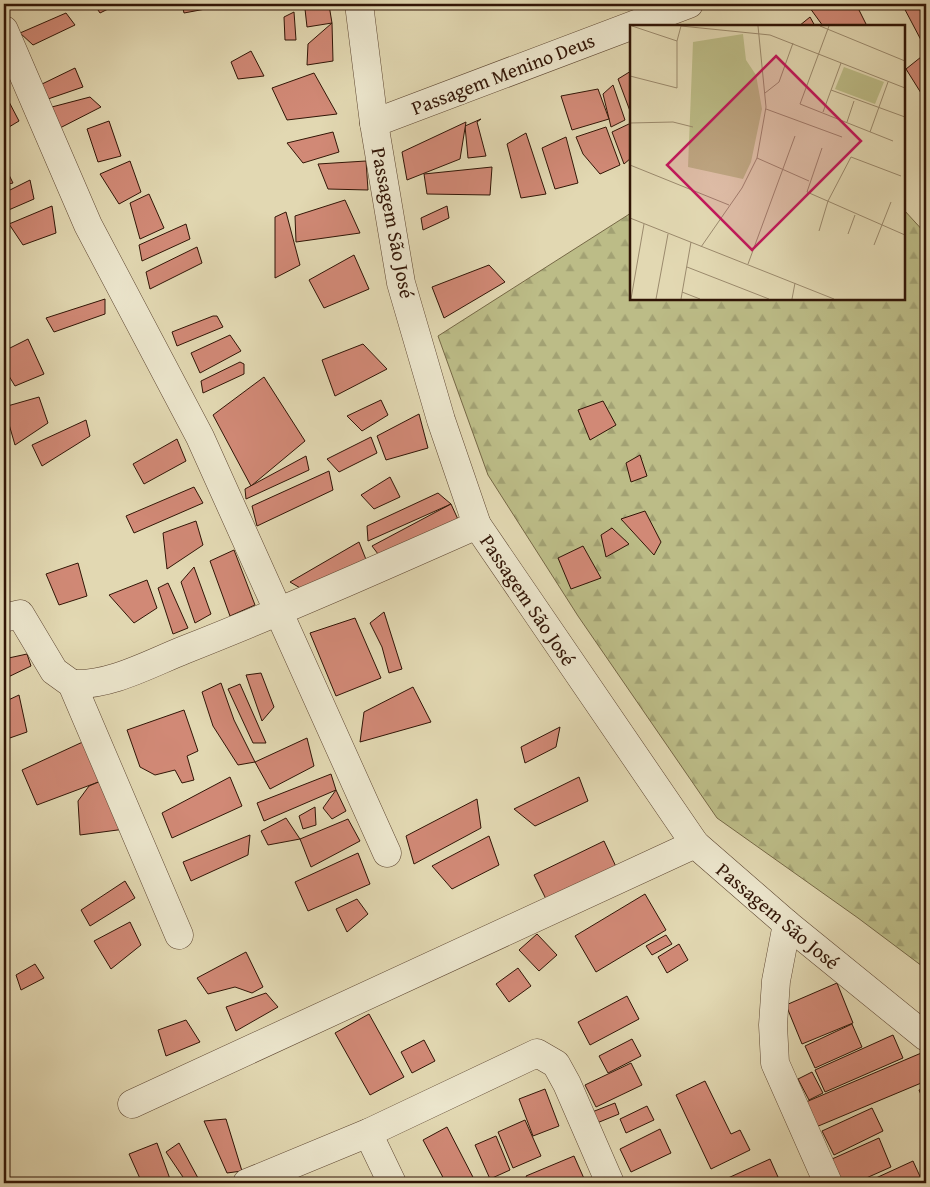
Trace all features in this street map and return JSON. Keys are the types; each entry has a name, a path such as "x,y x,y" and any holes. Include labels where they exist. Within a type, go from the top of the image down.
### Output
{"street":[{"name":"Passagem São José","path":"359,4 374,123 401,283 441,420 477,525 696,844 787,924 926,1037"},
{"name":"Passagem Menino Deus","path":"633,25 689,4"},
{"name":"Passagem Menino Deus","path":"374,123 630,26"},
{"path":"4,30 88,225 200,437 387,853"},
{"path":"72,684 88,685 116,676 280,612 477,525"},
{"path":"4,618 20,614 54,671 72,684 179,935"},
{"path":"132,1104 696,844"},
{"path":"787,924 776,981 773,1025 774,1063 828,1183"},
{"path":"247,1183 368,1133 537,1053 556,1064 568,1084 610,1183"},
{"path":"368,1133 392,1183"}],"green space":[{"path":"905,211 926,234 926,969 858,918 717,818 578,616 488,475 438,336 630,214 630,300 905,300"}],"building":[{"path":"94,4 118,4 100,13"},
{"path":"182,4 232,4 184,13"},
{"path":"807,4 856,4 866,25 822,25"},
{"path":"902,4 926,4 926,42 921,40"},
{"path":"329,5 332,23 307,27 305,9"},
{"path":"294,12 296,40 285,40 284,17"},
{"path":"66,13 75,25 33,45 20,33"},
{"path":"810,17 814,25 800,25"},
{"path":"332,23 333,61 307,65 308,44"},
{"path":"251,51 264,76 238,79 231,62"},
{"path":"926,53 926,101 906,69"},
{"path":"75,68 83,87 48,99 40,85"},
{"path":"630,72 630,111 618,79"},
{"path":"314,73 337,114 287,120 272,88"},
{"path":"613,85 625,120 611,127 603,94"},
{"path":"598,89 609,119 572,130 561,96"},
{"path":"90,97 101,107 56,130 48,108"},
{"path":"7,98 19,121 4,130 4,100"},
{"path":"481,119 477,122 486,156 468,158 465,126"},
{"path":"109,121 121,156 98,162 87,129"},
{"path":"466,122 460,159 407,180 402,152"},
{"path":"630,123 630,159 624,164 612,132"},
{"path":"606,127 620,165 600,174 583,154 576,137"},
{"path":"333,132 339,152 303,163 287,143"},
{"path":"526,133 546,194 521,198 507,144"},
{"path":"566,137 578,183 555,189 542,148"},
{"path":"130,161 141,192 119,204 100,174"},
{"path":"366,161 368,190 328,189 318,164"},
{"path":"492,167 490,195 427,194 424,174"},
{"path":"7,171 13,183 4,185 4,173"},
{"path":"30,180 34,199 4,212 4,193"},
{"path":"149,194 164,228 140,239 130,203"},
{"path":"345,200 360,233 296,242 295,216"},
{"path":"52,206 56,233 23,245 9,224"},
{"path":"447,206 449,218 423,230 421,218"},
{"path":"286,212 300,265 275,278 275,217"},
{"path":"186,224 190,239 142,261 139,245"},
{"path":"197,247 202,263 150,289 146,272"},
{"path":"354,255 369,289 324,308 309,280"},
{"path":"489,265 505,282 444,318 432,287"},
{"path":"105,299 105,314 54,332 46,318"},
{"path":"217,316 223,327 177,346 172,332"},
{"path":"230,335 241,351 200,373 191,353"},
{"path":"28,339 44,374 15,386 4,368 4,351"},
{"path":"363,344 387,369 335,396 322,360"},
{"path":"240,362 244,364 244,374 203,393 201,381"},
{"path":"264,377 305,441 251,486 213,415"},
{"path":"39,397 48,423 15,445 4,407"},
{"path":"381,400 388,415 362,431 347,416"},
{"path":"603,401 616,425 590,440 578,410"},
{"path":"419,414 428,448 386,460 377,436"},
{"path":"86,420 90,436 42,466 32,445"},
{"path":"371,437 377,453 339,472 327,459"},
{"path":"177,439 186,461 144,484 133,464"},
{"path":"640,455 647,476 631,482 626,463"},
{"path":"306,456 309,470 246,499 245,489"},
{"path":"329,471 333,490 257,526 252,506"},
{"path":"390,477 400,497 374,509 361,495"},
{"path":"194,487 203,503 134,533 126,516"},
{"path":"438,493 451,504 368,541 367,526"},
{"path":"451,504 461,526 384,562 372,546"},
{"path":"645,511 661,542 654,555 621,519"},
{"path":"196,521 203,545 167,569 163,533"},
{"path":"612,528 629,544 606,557 601,535"},
{"path":"359,542 367,562 307,592 290,582"},
{"path":"583,546 601,578 571,589 558,558"},
{"path":"234,550 255,605 230,616 210,561"},
{"path":"78,563 87,596 59,605 46,574"},
{"path":"194,567 211,614 195,623 181,582"},
{"path":"147,580 157,608 134,623 109,595"},
{"path":"168,583 188,628 173,634 158,588"},
{"path":"384,612 402,669 389,673 382,647 370,623"},
{"path":"355,618 381,678 336,696 310,633"},
{"path":"27,654 31,666 4,679 4,659"},
{"path":"261,673 274,707 262,721 246,675"},
{"path":"221,683 234,720 255,762 238,765 213,726 202,692"},
{"path":"240,684 266,743 253,743 228,689"},
{"path":"413,687 431,722 360,742 364,712"},
{"path":"19,695 27,732 4,740 4,702"},
{"path":"184,710 198,751 187,756 194,780 182,783 175,770 155,775 140,767 127,730"},
{"path":"560,727 556,747 525,763 521,747"},
{"path":"307,738 314,766 270,789 255,762"},
{"path":"87,740 101,781 37,805 22,770"},
{"path":"331,774 336,790 264,821 257,803"},
{"path":"230,777 242,806 172,838 162,813"},
{"path":"579,777 588,801 535,826 514,809"},
{"path":"101,781 125,829 80,835 78,801 89,786"},
{"path":"336,790 346,811 332,819 323,808"},
{"path":"477,799 481,828 414,864 406,836"},
{"path":"315,807 316,825 303,829 299,816"},
{"path":"286,818 300,839 268,845 261,831"},
{"path":"348,819 360,841 311,867 300,839"},
{"path":"250,835 248,855 191,881 183,862"},
{"path":"489,836 499,865 452,889 432,866"},
{"path":"604,841 618,871 549,905 534,875"},
{"path":"358,853 370,884 308,911 295,882"},
{"path":"125,881 135,898 90,926 81,910"},
{"path":"645,894 666,930 596,972 575,936"},
{"path":"357,899 368,914 347,932 336,909"},
{"path":"130,922 141,945 111,969 94,941"},
{"path":"537,934 557,955 539,971 519,950"},
{"path":"666,935 672,944 652,955 646,946"},
{"path":"679,944 688,960 667,973 658,957"},
{"path":"246,952 263,987 252,993 235,987 208,994 197,978"},
{"path":"35,964 44,978 21,990 16,975"},
{"path":"518,968 531,986 509,1002 496,984"},
{"path":"837,983 853,1023 802,1044 786,1005"},
{"path":"266,993 278,1007 236,1031 226,1007"},
{"path":"627,996 639,1019 590,1045 578,1022"},
{"path":"369,1014 404,1077 370,1095 335,1033"},
{"path":"186,1020 200,1042 166,1056 158,1030"},
{"path":"852,1024 862,1047 815,1068 805,1046"},
{"path":"893,1035 903,1058 825,1092 815,1070"},
{"path":"632,1039 641,1056 608,1073 599,1056"},
{"path":"424,1040 435,1061 412,1073 401,1052"},
{"path":"926,1051 926,1081 816,1127 806,1102"},
{"path":"631,1063 642,1085 596,1107 585,1085"},
{"path":"812,1072 823,1093 809,1100 798,1079"},
{"path":"705,1081 731,1134 740,1130 750,1150 711,1169 676,1095"},
{"path":"926,1087 926,1107 919,1090"},
{"path":"545,1089 559,1126 533,1136 519,1099"},
{"path":"615,1103 619,1114 592,1125 587,1114"},
{"path":"647,1106 654,1120 626,1133 620,1119"},
{"path":"872,1108 883,1131 834,1155 822,1131"},
{"path":"226,1119 242,1171 227,1173 204,1121"},
{"path":"525,1120 541,1156 513,1168 498,1132"},
{"path":"447,1127 476,1183 446,1183 423,1140"},
{"path":"660,1129 671,1153 631,1172 620,1149"},
{"path":"496,1136 510,1170 490,1179 475,1145"},
{"path":"879,1138 891,1167 855,1183 843,1183 832,1159"},
{"path":"157,1143 170,1179 158,1183 142,1183 129,1154"},
{"path":"179,1143 198,1178 192,1183 187,1183 166,1152"},
{"path":"574,1156 586,1183 529,1183 526,1176"},
{"path":"770,1159 778,1177 765,1183 730,1183 728,1178"},
{"path":"913,1161 923,1183 865,1183"}]}
